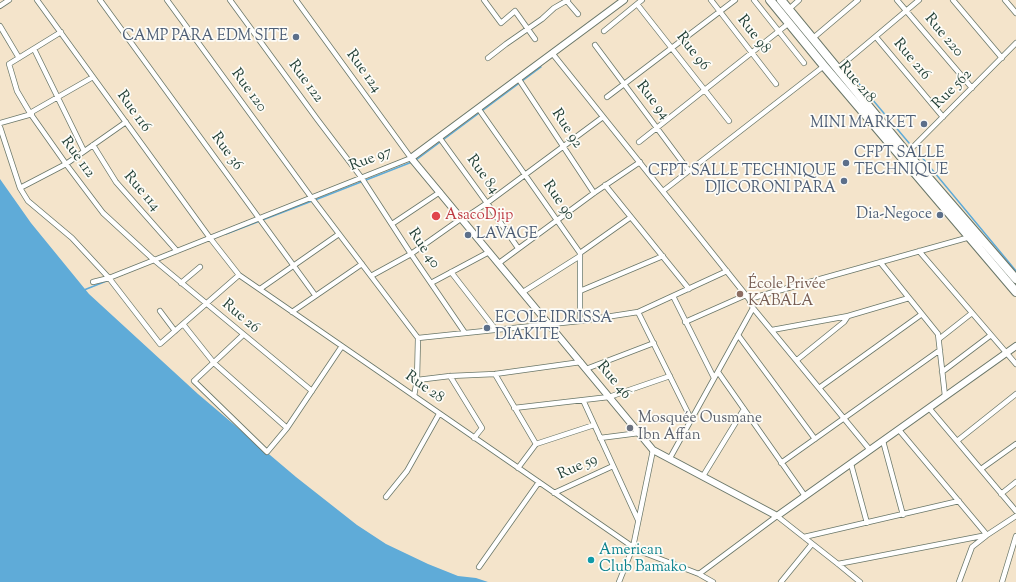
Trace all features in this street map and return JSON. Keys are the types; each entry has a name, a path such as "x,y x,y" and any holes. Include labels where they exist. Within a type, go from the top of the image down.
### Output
{"highway":[{"name":"Rue 218","path":"770,0 824,66 1016,279"},
{"name":"Rue 218","path":"780,0 837,69 970,237 1016,292"}],"street":[{"path":"0,6 9,0"},
{"name":"Rue 116","path":"37,0 210,238"},
{"name":"Rue 36","path":"100,0 315,295"},
{"name":"Rue 120","path":"167,0 311,197 418,338"},
{"name":"Rue 122","path":"230,0 361,177"},
{"name":"Rue 124","path":"296,0 411,158"},
{"path":"484,0 501,23 515,11 535,39"},
{"path":"488,58 542,19 554,8 567,0 578,14"},
{"name":"Rue 97","path":"93,282 109,278 411,158 439,137 481,111 521,81 552,53 624,0"},
{"name":"Rue 98","path":"711,0 776,84"},
{"path":"607,98 735,0"},
{"path":"754,0 804,63"},
{"path":"788,10 799,0"},
{"path":"812,39 858,0"},
{"name":"Rue 220","path":"897,0 972,88"},
{"path":"837,69 919,0"},
{"path":"953,0 1002,58"},
{"path":"1005,0 1016,13"},
{"path":"604,31 640,2"},
{"name":"Rue 96","path":"640,2 672,47 729,121"},
{"path":"639,142 789,23"},
{"path":"0,26 19,58 61,32"},
{"name":"Rue 216","path":"876,37 943,117"},
{"name":"Rue 562","path":"904,155 1016,43"},
{"name":"Rue 94","path":"595,45 690,171"},
{"path":"34,49 84,151"},
{"path":"552,53 727,271 747,297 753,308 870,450"},
{"name":"Rue 112","path":"19,58 9,64 17,91 31,113 66,164 103,213 154,260"},
{"path":"663,191 824,66"},
{"path":"0,123 31,113 93,77"},
{"name":"Rue 92","path":"521,81 594,193"},
{"name":"Rue 90","path":"481,111 580,255"},
{"path":"371,276 411,254 462,218 466,217 487,203 604,117"},
{"path":"20,188 66,164 126,122"},
{"path":"0,127 20,188 28,201 72,238 109,278 160,344 239,275"},
{"name":"Rue 84","path":"439,137 518,248"},
{"name":"Rue 114","path":"93,145 116,182 177,251"},
{"name":"Rue 46","path":"411,158 653,450 777,516 860,582"},
{"path":"498,263 605,185 640,162"},
{"name":"Rue 40","path":"361,177 465,333"},
{"path":"605,185 689,289"},
{"path":"392,224 440,192"},
{"path":"523,292 580,255 631,217"},
{"path":"260,289 339,234"},
{"path":"684,322 747,297 970,237"},
{"name":"Rue 28","path":"210,238 239,275 633,548"},
{"path":"919,251 1016,364"},
{"path":"431,283 489,252"},
{"path":"580,255 580,321"},
{"path":"580,291 663,256"},
{"name":"Rue 26","path":"154,260 243,336 312,391"},
{"path":"880,262 938,334 945,396"},
{"path":"292,312 362,264"},
{"path":"181,284 200,267"},
{"path":"414,396 417,380 418,338 580,321 638,312 727,271"},
{"path":"451,272 496,330"},
{"path":"673,296 684,322 714,378"},
{"path":"772,330 848,316 909,298"},
{"path":"670,458 753,308"},
{"path":"160,312 175,330"},
{"path":"638,312 691,419"},
{"path":"938,339 972,313"},
{"path":"819,388 922,314"},
{"path":"796,360 844,322 848,316"},
{"path":"183,324 214,363 287,428"},
{"path":"738,335 814,439"},
{"path":"942,372 991,335"},
{"path":"243,336 194,381 267,452 287,428 342,346"},
{"path":"586,369 654,344"},
{"path":"700,574 777,516 1016,346"},
{"path":"781,463 940,350"},
{"path":"417,380 450,376 495,374 581,362"},
{"path":"718,372 805,496"},
{"path":"495,374 536,444"},
{"path":"450,376 482,428 474,438"},
{"path":"514,408 609,397 670,376"},
{"path":"957,441 1016,394"},
{"path":"583,400 638,520"},
{"path":"929,408 1016,511"},
{"path":"703,476 744,409"},
{"path":"386,497 407,471 440,414"},
{"path":"518,468 536,444 594,425"},
{"path":"899,430 987,535"},
{"path":"600,438 639,433"},
{"path":"883,441 903,515"},
{"path":"981,469 1016,444"},
{"path":"619,582 633,548 653,450"},
{"path":"851,464 867,523"},
{"name":"Rue 59","path":"554,493 613,466"},
{"path":"479,567 539,482"},
{"path":"1001,494 1016,482"},
{"path":"804,537 958,501"},
{"path":"957,582 972,547 1016,516"},
{"path":"838,564 987,535"},
{"path":"1002,582 1016,536"},
{"path":"781,582 812,544"},
{"path":"642,552 700,574 713,582"}],"water":[{"path":"0,179 31,223 89,294 198,394 296,477 357,525 386,544 428,564 458,576 476,578 488,582 0,582"}],"waterway":[{"path":"416,160 541,67"},
{"path":"856,80 909,143"},
{"path":"920,155 1016,271"},
{"path":"315,200 412,162"},
{"path":"226,234 312,201"},
{"path":"84,290 109,280"}],"place":[{"name":"CAMP PARA EDM SITE","path":"296,37"},
{"name":"MINI MARKET","path":"924,124"},
{"name":"CFPT SALLE TECHNIQUE","path":"846,163"},
{"name":"CFPT SALLE TECHNIQUE DJICORONI PARA","path":"844,181"},
{"name":"Dia-Negoce","path":"940,215"},
{"name":"AsacoDjip","path":"436,216"},
{"name":"LAVAGE","path":"468,235"},
{"name":"École Privée KABALA","path":"740,294"},
{"name":"ECOLE IDRISSA DIAKITE","path":"487,328"},
{"name":"Mosquée Ousmane Ibn Affan","path":"630,428"},
{"name":"American Club Bamako","path":"591,560"}]}
